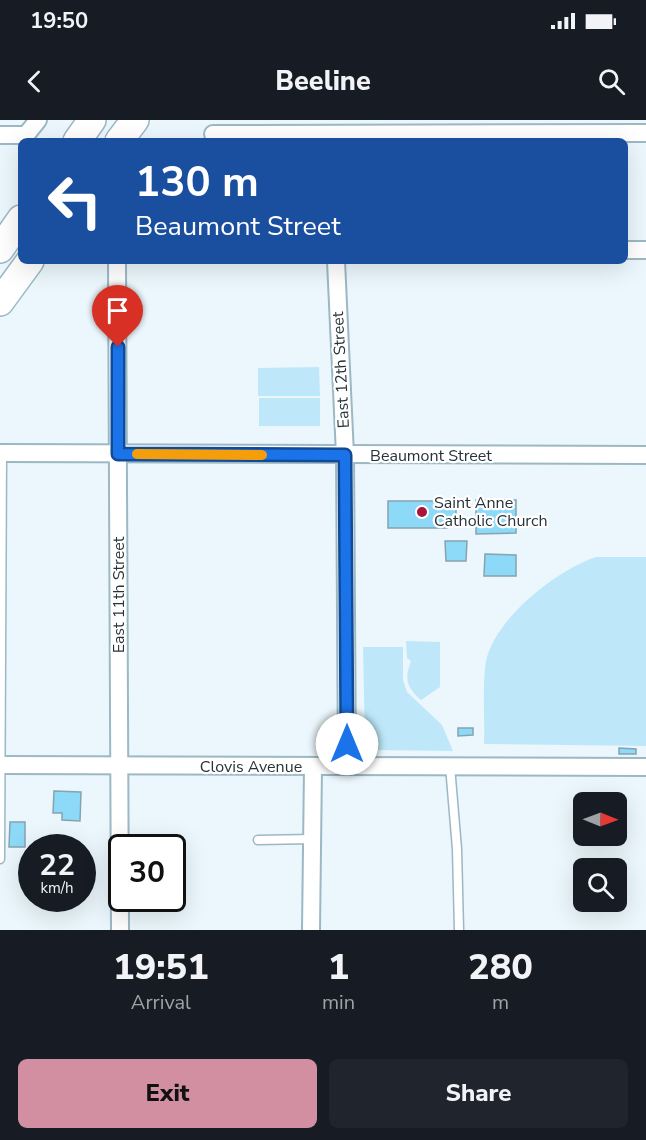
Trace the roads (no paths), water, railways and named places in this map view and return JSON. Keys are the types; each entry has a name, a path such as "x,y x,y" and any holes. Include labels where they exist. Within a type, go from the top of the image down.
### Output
{"highway":[{"path":"79,138 92,120"},
{"path":"121,138 135,120"},
{"path":"0,249 18,223"},
{"path":"0,302 28,264"}],"street":[{"path":"0,135 26,135 38,120"},
{"path":"213,134 332,131 646,133"},
{"path":"628,250 646,250"},
{"name":"East 11th Street","path":"117,264 120,930"},
{"name":"East 12th Street","path":"336,264 345,455 347,766"},
{"name":"Beaumont Street","path":"1,453 646,455"},
{"name":"Clovis Avenue","path":"0,765 646,767"},
{"path":"311,930 313,767"}],"lane":[{"path":"0,859 1,453"},
{"path":"450,766 457,849 459,930"},
{"path":"258,840 312,839"}],"place":[{"name":"Saint Anne Catholic Church","path":"422,512"}]}
